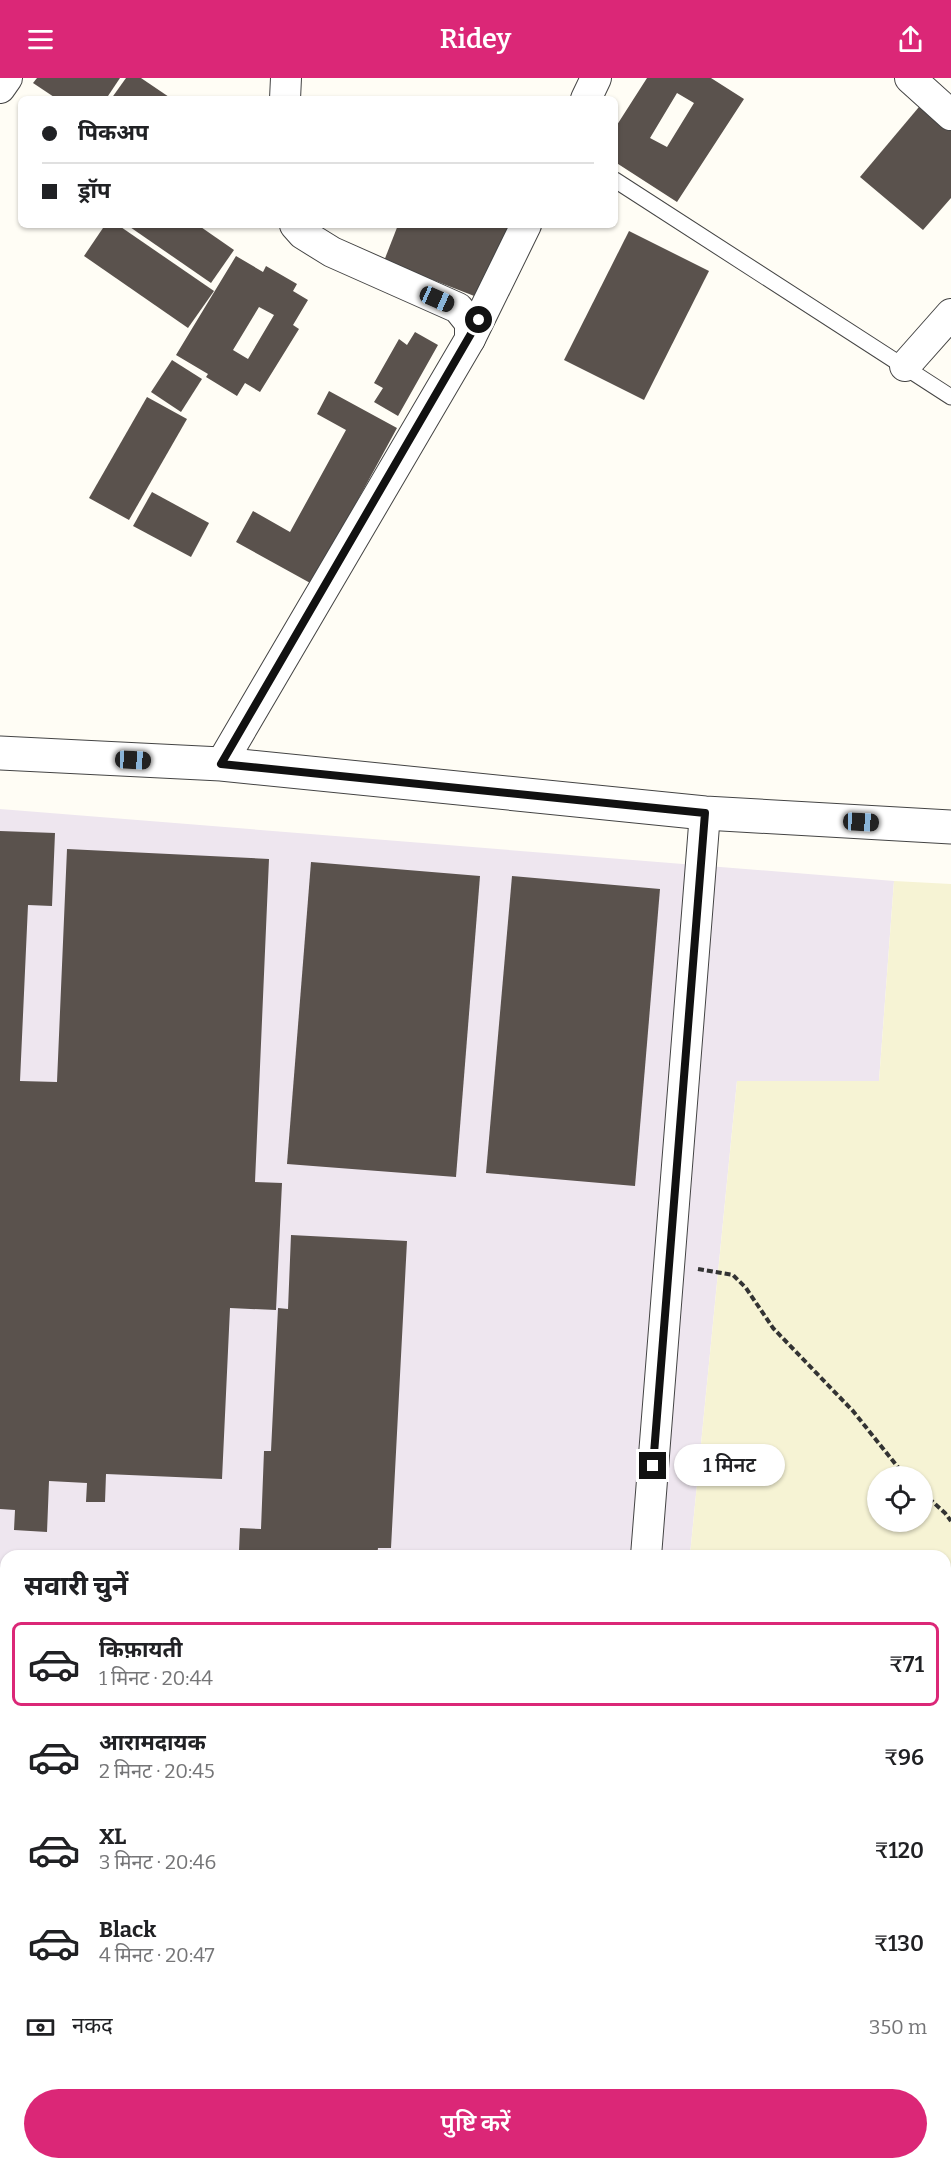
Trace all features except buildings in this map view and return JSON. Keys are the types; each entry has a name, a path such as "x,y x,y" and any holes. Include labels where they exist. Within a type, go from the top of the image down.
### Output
{"street":[{"path":"0,88 7,78"},
{"path":"285,96 286,78"},
{"path":"587,96 596,78"},
{"path":"910,78 951,115"},
{"path":"298,228 303,234 332,252 458,308 470,323 470,339"},
{"path":"221,764 470,339 525,228"},
{"path":"905,366 951,314"},
{"path":"0,753 221,764 705,813 951,827"},
{"path":"646,1550 705,813"}],"lane":[{"path":"618,182 951,397"}],"path":[{"path":"670,1266 733,1275 746,1288 773,1328 853,1411 897,1466"},
{"path":"933,1503 951,1521"}],"shaded area":[{"path":"0,809 894,881 879,1081 737,1081 690,1550 0,1550"},
{"path":"894,881 951,884 951,1550 690,1550 737,1081 879,1081"}],"route":[{"path":"479,320 221,764 705,813 653,1466"}]}
